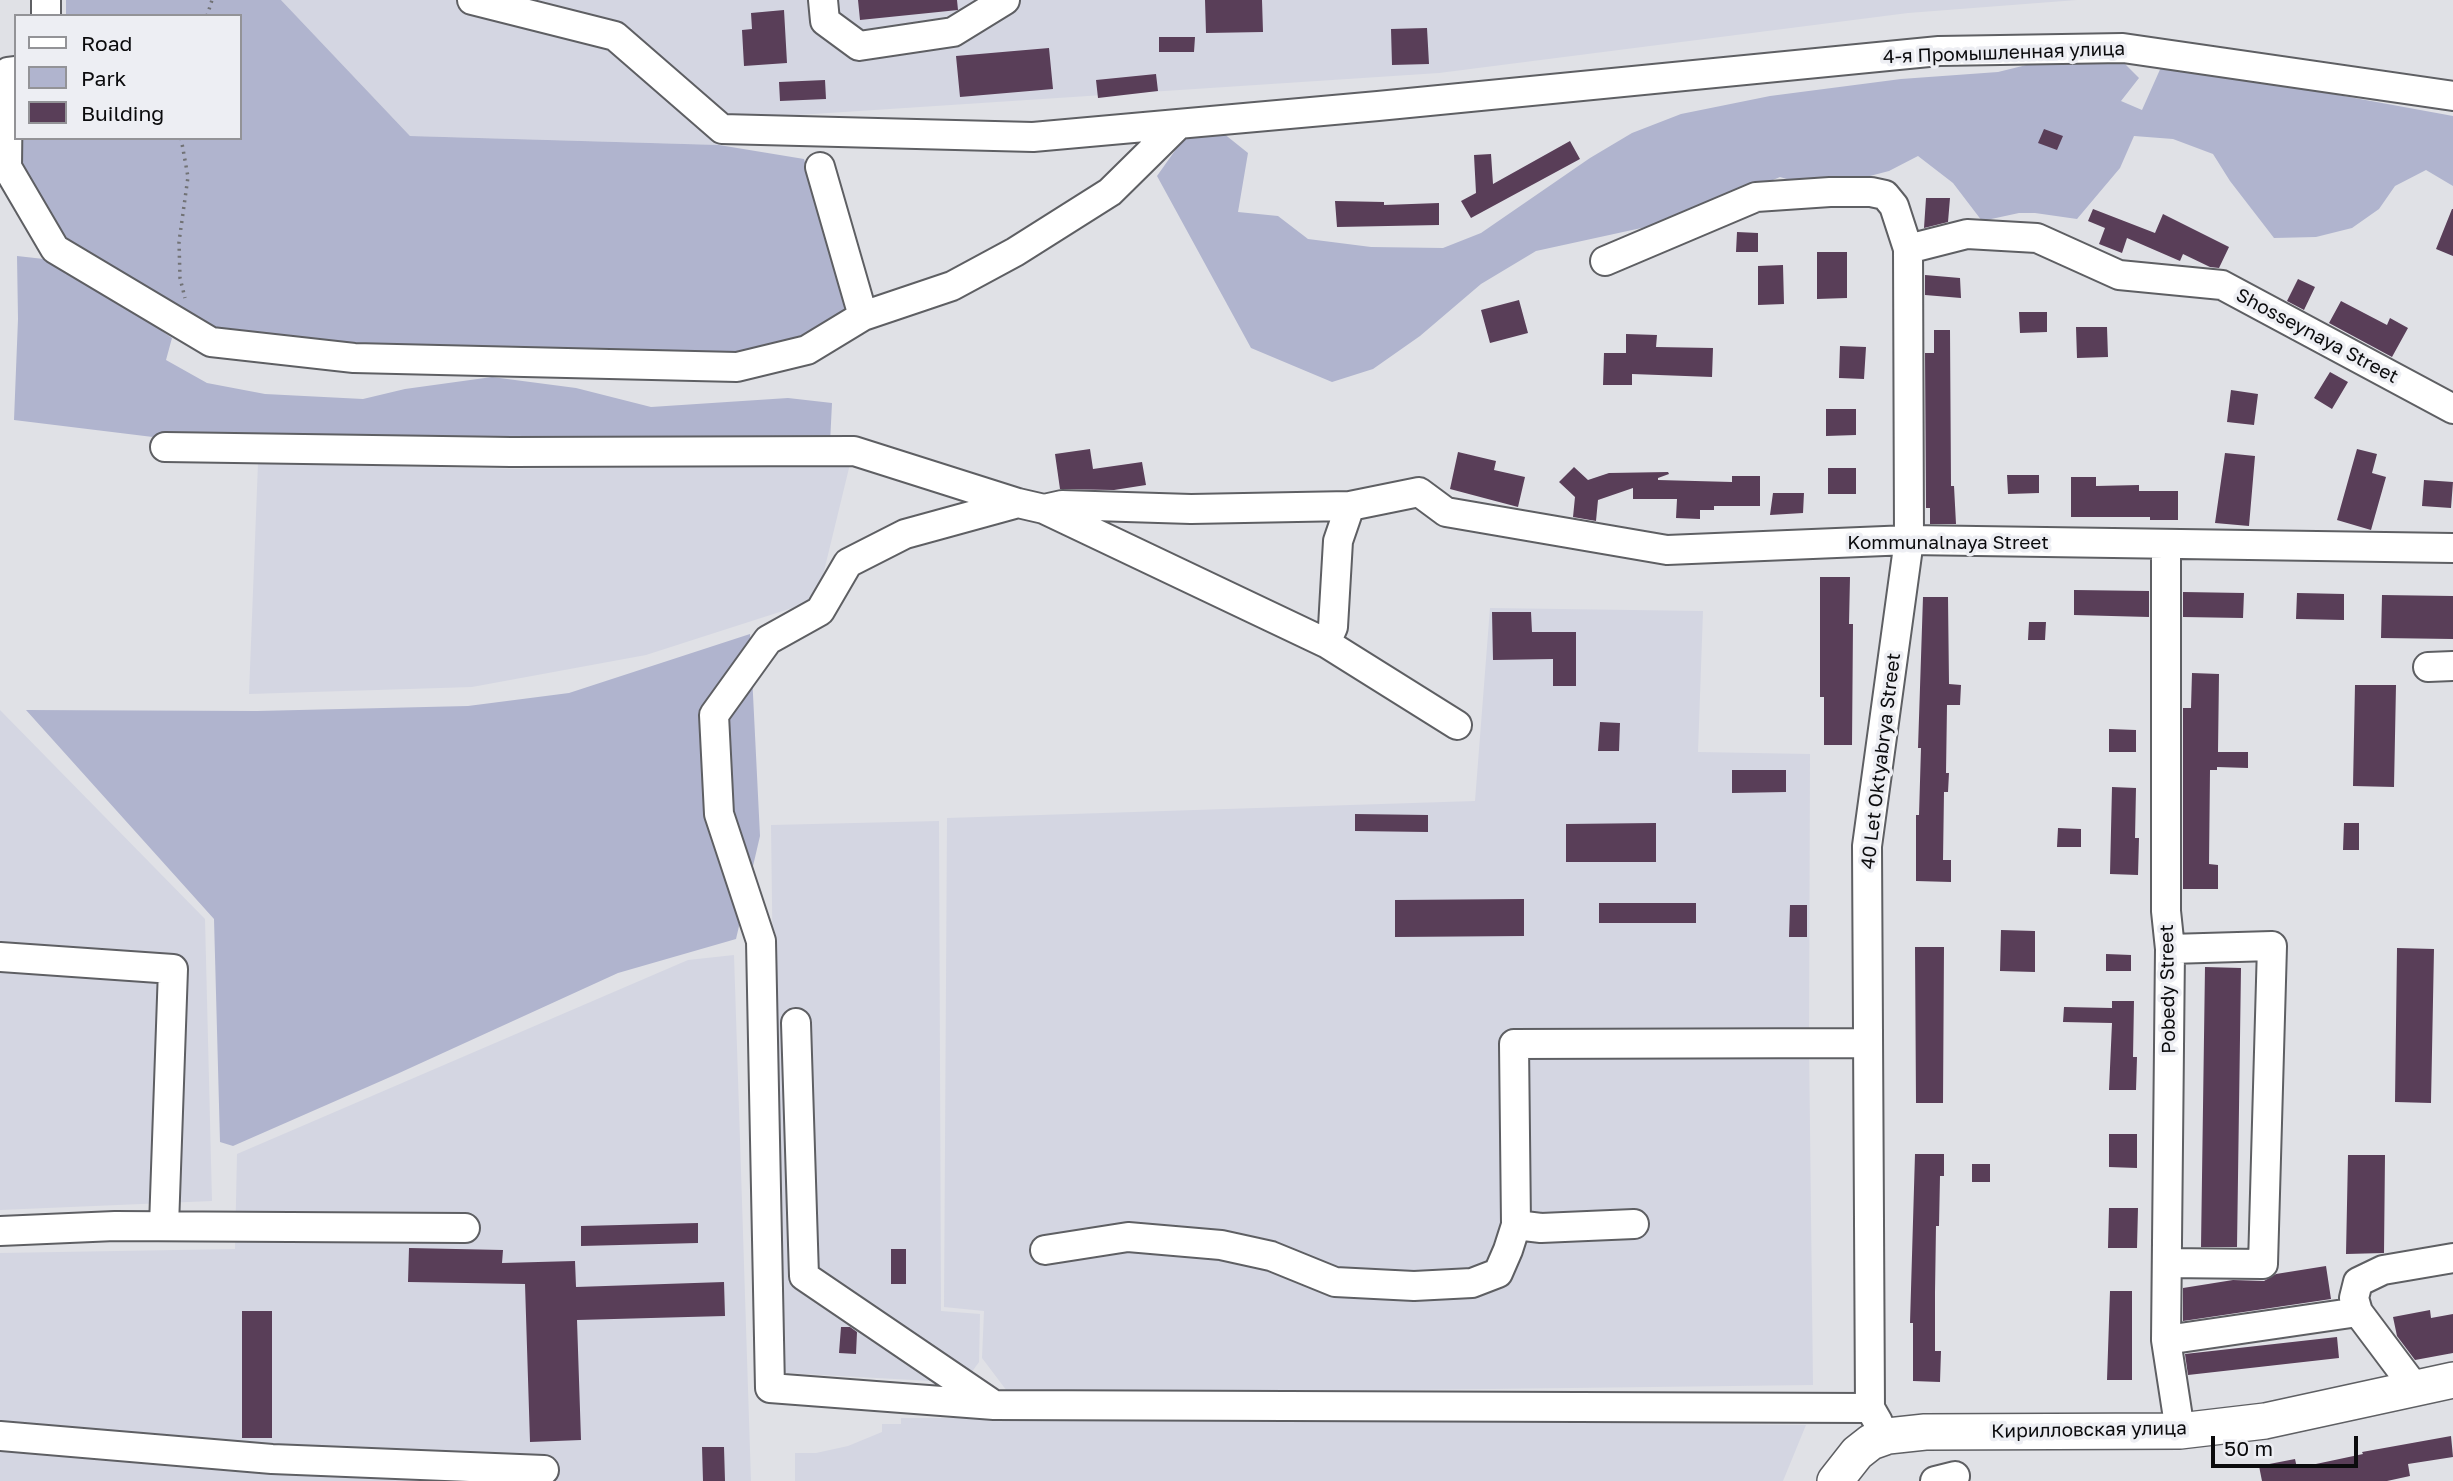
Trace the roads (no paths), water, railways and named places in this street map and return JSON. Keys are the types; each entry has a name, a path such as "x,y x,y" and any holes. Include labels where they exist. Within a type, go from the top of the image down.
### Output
{"main road":[{"name":"Кирилловская улица","path":"1879,1422 1925,1432 2180,1431 2265,1421 2453,1380"},
{"path":"1835,1481 1857,1453 1871,1442 1879,1422"}],"street":[{"name":"4-я Промышленная улица","path":"472,0 615,36 722,129 1033,137 1939,51 2123,48 2453,96"},
{"path":"823,0 825,21 859,46 953,32 1005,0"},
{"path":"14,71 8,72 7,167 55,249 211,342 354,358 737,367 807,350 863,316 952,286 1015,252 1110,192 1179,124"},
{"path":"820,167 863,316"},
{"path":"1605,261 1756,197 1830,192 1871,192 1885,195 1894,206 1908,248"},
{"name":"Shosseynaya Street","path":"1908,248 1967,234 2037,238 2119,275 2222,285 2453,409"},
{"name":"40 Let Oktyabrya Street","path":"1879,1422 1867,1043 1867,846 1909,540 1908,248"},
{"path":"165,447 511,452 854,451 1031,506 1326,643 1457,725"},
{"name":"Kommunalnaya Street","path":"1350,506 1419,492 1446,512 1667,550 1909,540 2453,548"},
{"path":"1326,643 1333,627 1338,541 1350,506 1191,509 1031,506 905,534 848,564 820,611 768,640 714,715 719,814 761,941 770,1388 994,1405 1879,1422"},
{"name":"Pobedy Street","path":"2166,545 2166,911 2170,949 2166,1340 2180,1431"},
{"path":"2167,1263 2263,1264 2272,946 2170,949"},
{"path":"0,957 173,968 164,1226"},
{"path":"796,1023 804,1276 994,1405"},
{"path":"1045,1250 1128,1237 1222,1245 1271,1256 1335,1282 1414,1286 1472,1283 1498,1273 1516,1225 1514,1044 1867,1043"},
{"path":"1516,1225 1541,1228 1634,1224"},
{"path":"0,1231 116,1226 466,1228"},
{"path":"2416,1388 2358,1312 2354,1298 2358,1282 2383,1270 2453,1258"},
{"path":"2166,1340 2358,1312"},
{"path":"0,1436 272,1459 544,1470"}]}
